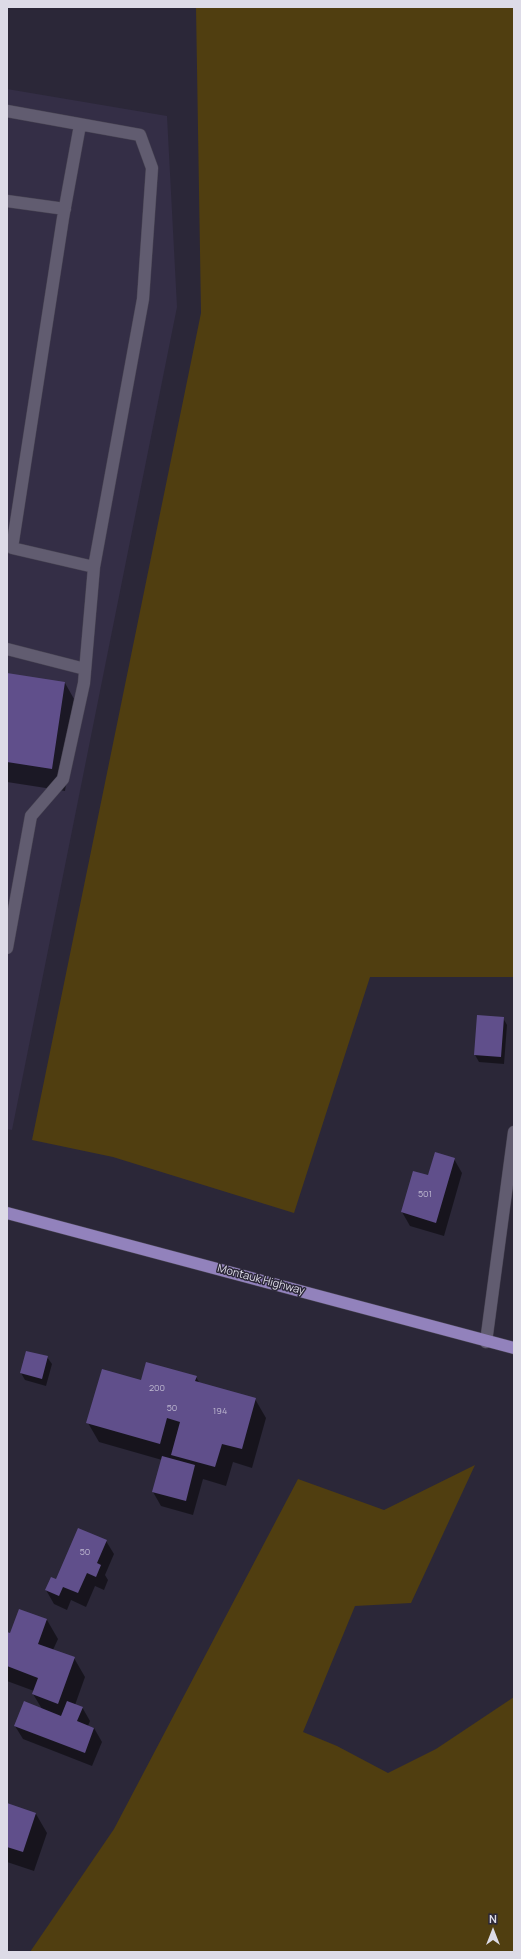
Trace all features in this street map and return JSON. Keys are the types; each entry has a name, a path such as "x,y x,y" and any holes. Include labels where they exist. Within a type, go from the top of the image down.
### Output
{"main road":[{"name":"Montauk Highway","path":"7,1213 486,1342 514,1348"}],"lane":[{"path":"7,111 140,135 152,168 143,299 94,567 84,683 63,779 31,816 7,948"},
{"path":"80,125 65,209 12,548 94,567"},
{"path":"7,201 65,209"},
{"path":"7,649 85,669"},
{"path":"486,1342 514,1132"}],"shaded area":[{"path":"196,7 514,7 513,977 370,977 294,1213 113,1157 32,1140 201,313"},
{"path":"7,89 167,116 177,307 12,1130 7,1129"},
{"path":"475,1465 411,1603 355,1606 303,1732 337,1746 388,1773 436,1749 514,1697 514,1952 30,1952 114,1829 298,1479 384,1510"}],"building":[{"path":"7,673 65,682 52,769 7,762"},
{"path":"477,1015 504,1017 501,1057 474,1055"},
{"path":"435,1152 455,1158 436,1223 401,1212 413,1171 428,1175"},
{"path":"26,1351 48,1356 42,1379 20,1373"},
{"path":"146,1362 197,1376 195,1381 256,1398 242,1449 222,1444 215,1467 171,1455 180,1422 167,1418 160,1444 86,1423 102,1369 141,1380"},
{"path":"162,1456 195,1465 186,1501 152,1492"},
{"path":"78,1528 107,1540 97,1563 101,1565 96,1577 87,1573 78,1593 63,1587 59,1596 45,1590 51,1577 56,1579"},
{"path":"19,1609 47,1619 38,1644 75,1657 58,1704 32,1694 38,1678 7,1666 7,1632 10,1633"},
{"path":"24,1701 61,1716 67,1701 83,1707 77,1721 94,1728 85,1753 14,1726"},
{"path":"7,1803 36,1813 23,1852 7,1847"}]}
